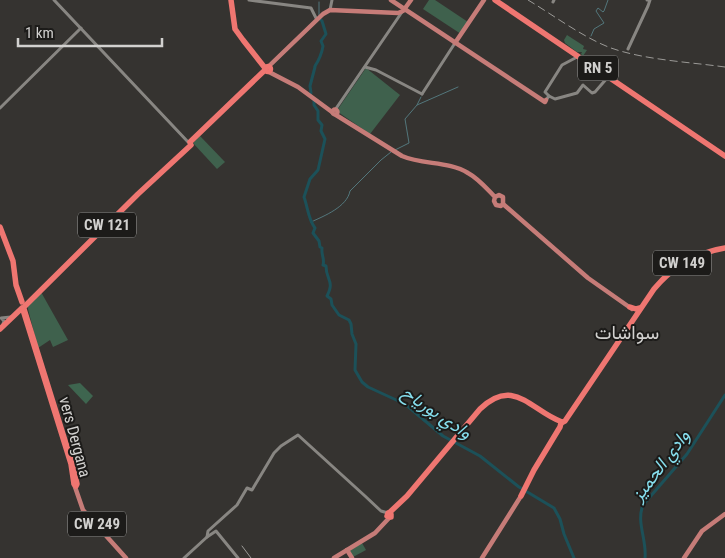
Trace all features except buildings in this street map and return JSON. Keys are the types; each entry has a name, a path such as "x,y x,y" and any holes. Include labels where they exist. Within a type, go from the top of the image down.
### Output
{"highway":[{"path":"190,144 268,68 242,40 235,29 232,0"},
{"name":"RN 5","path":"496,0 725,155"},
{"name":"RN 5","path":"579,56 725,155"},
{"name":"CW 121","path":"30,299 190,144"},
{"path":"0,227 13,261 16,286"},
{"path":"0,232 11,260 16,286"},
{"name":"CW 149","path":"532,478 563,422 660,282 677,266 698,255 725,249"},
{"name":"CW 149","path":"637,314 661,283 679,267 699,256 725,249"},
{"name":"vers Dergana","path":"16,286 76,487"},
{"path":"1,323 30,299"},
{"path":"21,307 26,308 30,299"},
{"path":"628,307 637,309 643,305"},
{"path":"628,307 637,314"},
{"path":"389,516 483,406 496,398 505,395 527,400 563,422 565,426 558,433"},
{"name":"CW 149","path":"524,492 563,422"}],"main road":[{"path":"391,0 403,11 456,42 545,102 548,98"},
{"path":"395,0 403,11"},
{"path":"411,0 403,11 398,13 330,10 317,20 268,68 335,111 395,153 414,160 464,170 472,175 495,197 496,205 503,204 588,278 628,307"},
{"path":"456,42 484,0"},
{"name":"vers Dergana","path":"76,487 84,512 126,558"},
{"name":"CW 149","path":"482,558 524,492"},
{"path":"334,558 375,533 389,516 381,512"},
{"path":"685,558 702,531 725,515"},
{"path":"347,550 352,558"}],"street":[{"path":"54,0 190,144"},
{"path":"249,0 311,8 317,20"},
{"path":"330,10 332,0"},
{"path":"628,49 648,6 650,0 647,0"},
{"path":"335,111 403,11"},
{"path":"0,108 81,28"},
{"path":"366,66 377,68 422,94 456,42"},
{"path":"579,56 562,65 545,92 548,98 555,99 578,93 583,85 592,93 595,92 608,77"},
{"path":"1,323 21,307"},
{"path":"207,537 208,532 237,505 247,488 252,490 276,451 294,437 300,436 381,512"},
{"path":"330,466 389,516"},
{"path":"184,558 216,531 238,558"}],"green space":[{"path":"429,0 435,0 468,22 461,34 423,9"},
{"path":"567,35 584,46 583,49 587,50 583,56 582,52 577,52 565,43 564,40"},
{"path":"366,68 400,95 370,134 338,112 338,109"},
{"path":"200,136 225,162 217,169 193,143"},
{"path":"41,292 68,340 53,347 50,340 38,348 28,309 28,305"},
{"path":"80,383 93,396 86,404 68,385"},
{"path":"362,543 366,550 353,557 349,551"}],"waterway":[{"path":"591,36 594,29 604,23 596,11 598,8 603,12 608,0"},
{"path":"319,2 319,16"},
{"path":"315,66 323,48 321,41 326,34 320,19"},
{"path":"311,93 310,86 315,67"},
{"path":"395,150 409,143 405,119 417,105 458,87"},
{"path":"417,105 421,97"},
{"name":"وادي بورياح","path":"314,100 314,105 318,111 318,120 322,125 321,131 325,139 318,170 310,179 304,197 309,217 315,228 313,233 322,248 323,265 326,266 330,283 327,296 331,299 332,305 339,315 349,320 351,324 356,344 355,370 362,382 368,387 405,404 443,436 480,456 519,487 554,508 574,558"},
{"path":"311,222 340,206 348,197 350,191 391,152"},
{"name":"وادي الحميز","path":"645,558 645,545 641,524 643,505 687,454 725,395"}],"tram line":[{"path":"242,546 251,558"}],"railway":[{"path":"528,0 579,32 611,48 653,58 725,67"}],"district":[{"name":"سواشات","path":"627,332"}]}
